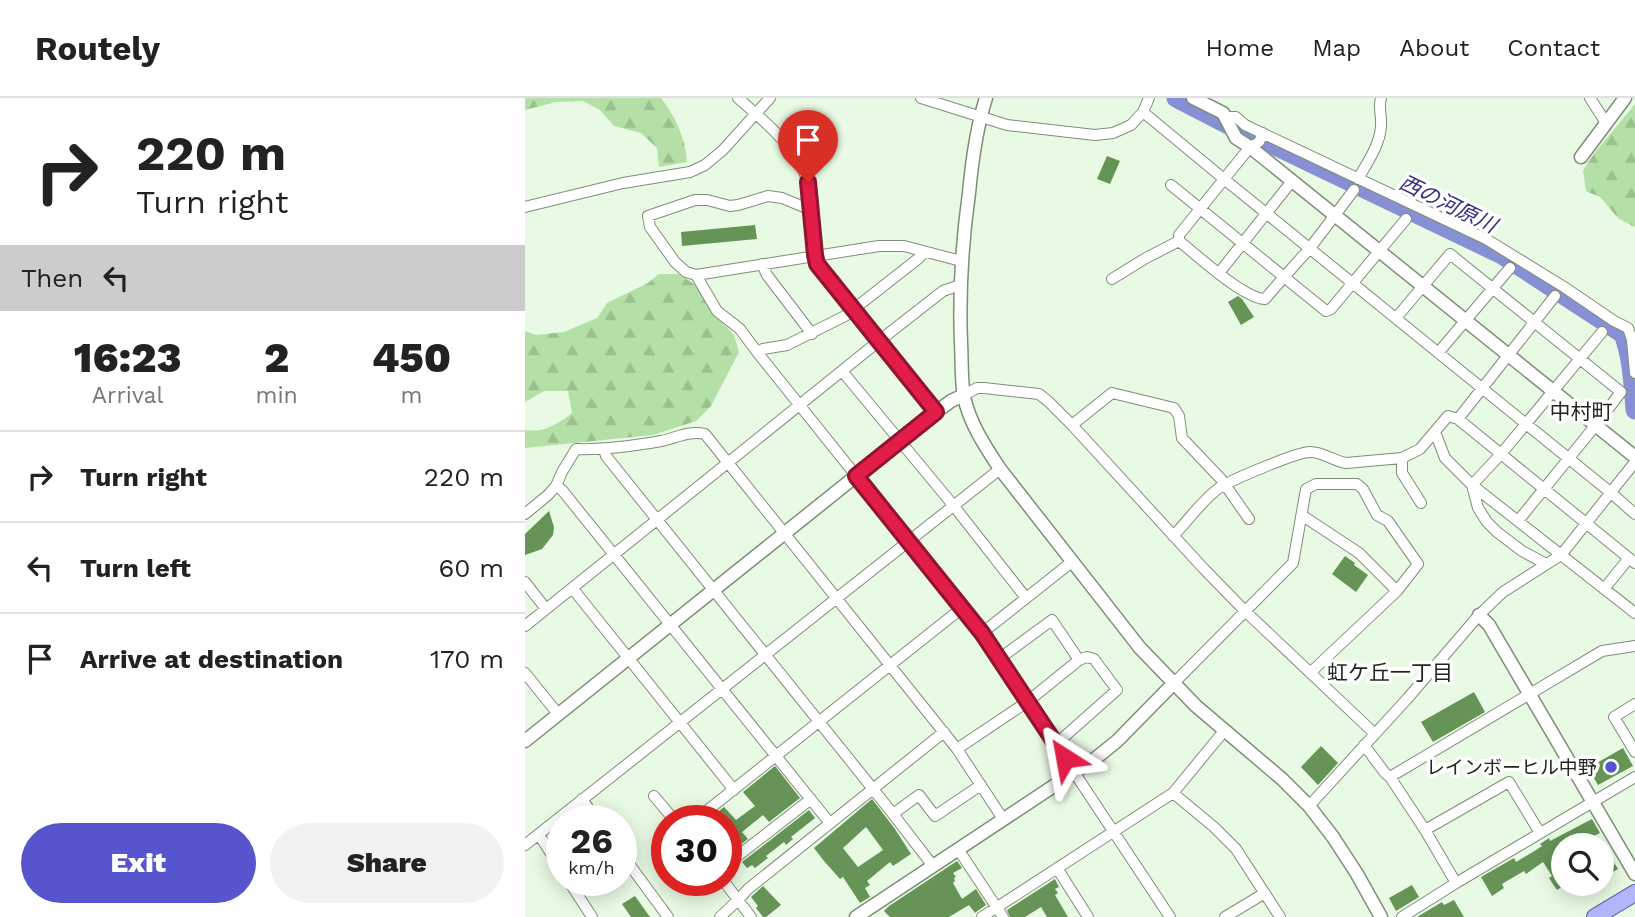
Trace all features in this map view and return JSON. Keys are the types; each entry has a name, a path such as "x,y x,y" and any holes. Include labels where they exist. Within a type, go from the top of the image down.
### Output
{"main road":[{"path":"1595,917 1635,893"}],"street":[{"path":"738,98 756,113 791,151 804,171 808,182 817,264 936,412"},
{"path":"525,207 623,183 690,172 705,165 723,150 770,98"},
{"path":"921,98 1007,125 1095,135 1131,125 1143,112 1149,98"},
{"path":"986,98 973,157 961,261 960,322 964,395 969,415 983,444 1000,468 1140,648 1173,684 1309,806 1345,855 1381,917"},
{"path":"1193,98 1220,110 1236,138 1258,140 1359,179 1506,250 1628,328 1632,340 1635,373"},
{"path":"1359,179 1380,137 1381,98"},
{"path":"1590,98 1606,123"},
{"path":"1581,157 1625,98"},
{"path":"1143,112 1635,514"},
{"path":"1228,122 1236,117 1292,181 1635,457"},
{"path":"1178,241 1179,234 1258,140"},
{"path":"1219,273 1292,181"},
{"path":"1171,185 1326,311 1331,309 1353,284 1406,219"},
{"path":"1178,241 1243,292 1265,299 1310,248 1354,190"},
{"path":"811,210 782,198 768,196 730,206 695,200 649,216 650,227 675,262 686,272 696,275 879,246 904,246 961,261"},
{"path":"1112,279 1178,241"},
{"path":"757,352 787,345 853,310 924,252"},
{"path":"1396,318 1450,254 1621,392 1518,520"},
{"path":"762,264 767,275 812,334"},
{"path":"1438,354 1510,268"},
{"path":"696,275 717,311 740,329 752,343 982,633 1170,917"},
{"path":"525,626 879,341 943,291 960,285"},
{"path":"1458,419 1555,296"},
{"path":"1472,485 1602,332"},
{"path":"842,371 1026,598"},
{"path":"525,741 936,412 977,388 1039,394 1072,425 1245,611 1375,734"},
{"path":"1072,425 1112,393 1174,408 1179,416 1182,438 1221,479 1249,519"},
{"path":"1173,536 1204,502 1224,485 1297,454 1309,452 1325,454 1338,462 1346,463 1402,458 1420,449 1448,416 1458,419 1632,560 1604,589"},
{"path":"525,514 557,486 576,449 604,449 670,439 696,432 705,434 944,732 1003,819"},
{"path":"1435,432 1445,458 1472,485 1635,613"},
{"path":"604,449 606,456 933,866"},
{"path":"1402,458 1402,473 1421,503"},
{"path":"1309,806 1479,615 1503,592 1561,555 1635,462"},
{"path":"1344,483 1346,463"},
{"path":"525,845 1000,468"},
{"path":"856,917 870,912 1117,741 1293,562 1306,489 1317,484 1357,484 1363,489 1377,515 1388,521 1418,564 1397,591 1310,673"},
{"path":"1472,485 1478,508 1487,522 1522,551 1546,564"},
{"path":"557,486 829,822"},
{"path":"1301,517 1359,553 1397,591"},
{"path":"982,633 1073,561"},
{"path":"525,582 546,609"},
{"path":"573,589 734,790"},
{"path":"715,805 962,608"},
{"path":"1479,615 1489,625 1635,874"},
{"path":"999,659 1052,620 1079,660"},
{"path":"1389,777 1602,651 1635,646"},
{"path":"957,749 1027,702 1079,660 1087,657 1094,659 1117,690 1056,744"},
{"path":"525,673 558,714"},
{"path":"1635,705 1614,717 1635,752"},
{"path":"982,917 1173,793 1224,731"},
{"path":"720,917 748,889 829,822 944,732"},
{"path":"1364,745 1425,830 1456,883"},
{"path":"1402,917 1635,777"},
{"path":"1425,830 1509,782 1539,833"},
{"path":"893,814 919,795 935,816 981,785"},
{"path":"1173,793 1236,849 1280,917"},
{"path":"655,796 662,805"},
{"path":"582,799 586,805"},
{"path":"742,853 811,799"},
{"path":"539,835 546,846"},
{"path":"958,849 1003,917"},
{"path":"1057,868 1088,917"},
{"path":"637,875 668,917"},
{"path":"1224,917 1265,893"},
{"path":"578,896 592,917"},
{"path":"734,896 751,917"}],"green space":[{"path":"525,98 661,98 679,128 687,162 659,167 657,148 641,133 614,126 600,110 583,101 556,102 525,110"},
{"path":"1635,104 1635,227 1619,219 1600,197 1586,191 1583,170"},
{"path":"659,274 678,274 696,285 713,312 734,335 739,352 711,406 696,421 653,435 525,448 525,430 550,427 572,413 568,391 544,391 525,402 525,331 536,335 564,332 597,318 607,303 648,283"}],"building":[{"path":"1107,156 1120,161 1110,184 1097,179"},
{"path":"755,225 757,239 682,246 681,232"},
{"path":"1238,296 1254,317 1241,325 1228,302"},
{"path":"549,511 554,527 553,535 542,549 525,555 525,534"},
{"path":"1345,556 1368,575 1356,592 1332,574"},
{"path":"1474,692 1485,712 1433,742 1421,722"},
{"path":"1321,746 1338,763 1318,785 1301,767"},
{"name":"レインボーヒル中野","path":"1623,748 1633,766 1598,785 1588,768"},
{"path":"775,766 800,798 769,822 763,815 742,832 742,816 755,806 743,792"},
{"path":"872,799 911,854 893,866 890,862 867,881 870,885 865,888 870,897 860,903 843,877 840,879 814,848","holes":["866,827 883,850 858,867 843,848"]},
{"path":"809,810 815,818 791,837 793,839 786,845 784,842 766,856 768,858 755,868 752,865 747,868 742,862"},
{"path":"1592,819 1600,833 1565,833"},
{"path":"742,832 748,839 742,843"},
{"path":"1549,838 1551,874 1543,862 1526,874 1524,871 1502,884 1504,888 1492,896 1481,877 1514,858 1516,862 1542,846 1540,844"},
{"path":"957,861 962,868 953,873 956,877 953,883 962,899 976,889 986,905 975,913 969,905 949,917 890,917 884,911 889,906"},
{"path":"1055,879 1059,887 1055,889 1058,893 1055,895 1068,917 1047,917 1041,907 1025,917 1010,917 1007,910"},
{"path":"1412,885 1419,897 1396,911 1389,898"},
{"path":"763,886 781,905 766,917 756,908 758,906 751,897"},
{"path":"635,896 650,917 631,917 622,904"},
{"path":"1454,900 1464,917 1417,917 1442,902 1444,905"}],"waterway":[{"name":"西の河原川","path":"1176,98 1502,255 1623,334 1630,362 1635,410"}],"place":[{"name":"レインボーヒル中野","path":"1611,767"}],"district":[{"name":"中村町","path":"1581,412"},
{"name":"虹ケ丘一丁目","path":"1390,673"}],"route":[{"path":"808,182 817,264 936,412 856,476 982,633 1065,758"}]}
